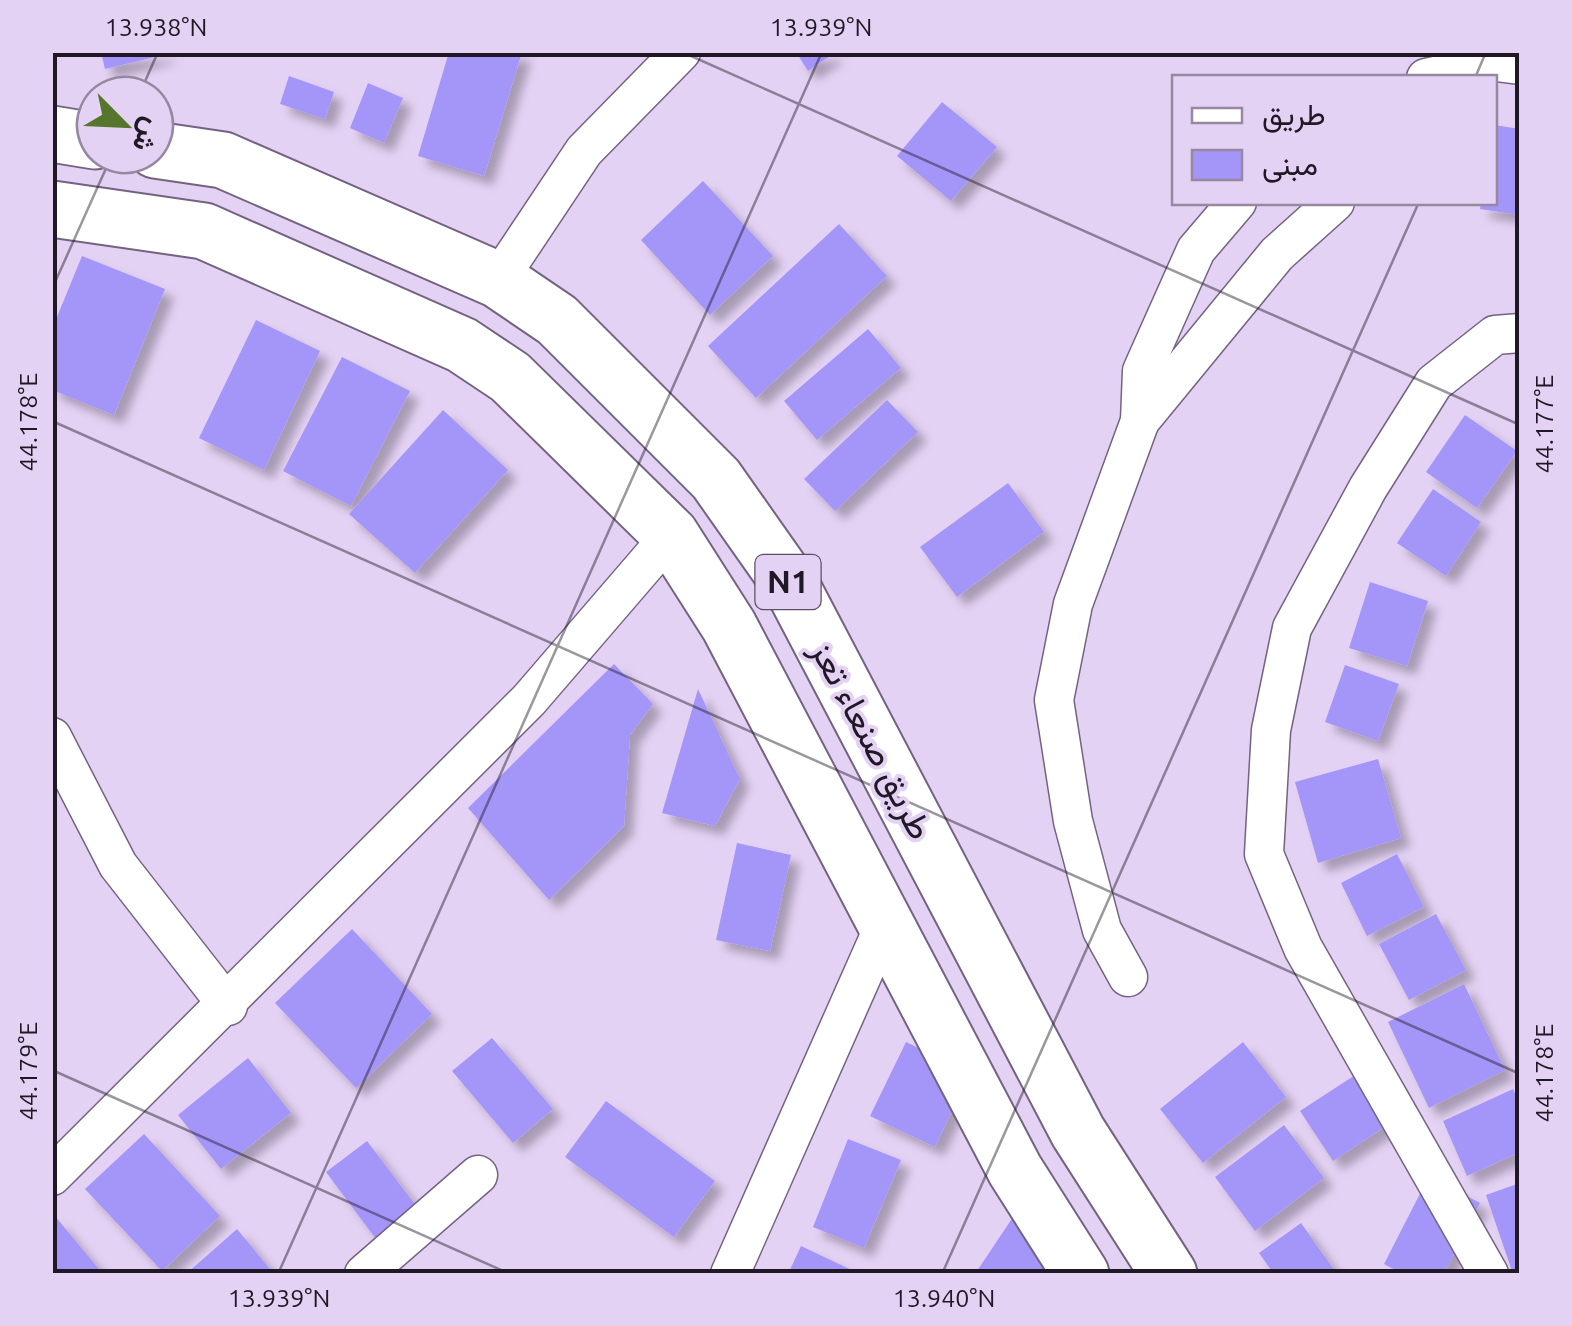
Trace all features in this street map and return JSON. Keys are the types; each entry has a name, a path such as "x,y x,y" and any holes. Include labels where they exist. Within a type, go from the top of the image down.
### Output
{"highway":[{"name":"طريق صنعاء تعز","path":"175,153 224,160 498,280 557,320 716,479 792,587 1078,1132 1168,1274"},
{"name":"طريق صنعاء تعز","path":"52,209 204,231 462,344 510,378 670,535 728,626 1015,1170 1081,1274"}],"street":[{"path":"498,280 584,151 680,52"},
{"path":"1439,75 1496,62 1520,65"},
{"path":"1128,977 1102,930 1082,857 1054,700 1073,604 1140,422 1142,371 1196,250 1234,205"},
{"path":"1140,422 1277,254 1333,205"},
{"path":"1489,1274 1440,1179 1303,948 1264,854 1271,730 1292,628 1368,488 1434,383 1495,335 1520,333"},
{"path":"52,1176 228,1006 530,700 670,535"},
{"path":"52,738 118,865 228,1006"},
{"path":"730,1274 886,924"},
{"path":"364,1274 478,1175"}],"building":[{"path":"101,52 167,52 167,54 105,69"},
{"path":"449,52 522,52 484,176 418,156"},
{"path":"796,52 836,52 808,71"},
{"path":"289,76 334,92 325,119 280,104"},
{"path":"368,83 403,98 384,143 350,128"},
{"path":"942,102 997,147 951,201 897,156"},
{"path":"1497,125 1520,129 1520,215 1480,209 1481,205 1497,205"},
{"path":"703,181 773,256 710,315 641,240"},
{"path":"839,224 887,276 756,398 708,346"},
{"path":"82,256 165,289 114,415 52,390 52,329"},
{"path":"256,320 320,351 264,470 199,438"},
{"path":"868,329 901,368 817,440 784,401"},
{"path":"342,357 410,391 351,506 283,471"},
{"path":"887,400 918,432 835,511 804,479"},
{"path":"443,410 508,470 415,573 349,514"},
{"path":"1465,415 1517,451 1477,508 1426,472"},
{"path":"1008,483 1044,532 957,597 920,547"},
{"path":"1433,489 1481,522 1446,576 1397,543"},
{"path":"1370,582 1428,601 1407,666 1349,648"},
{"path":"614,664 653,704 630,735 624,826 549,900 468,808"},
{"path":"1345,665 1399,684 1378,741 1325,722"},
{"path":"698,689 740,779 715,826 662,813"},
{"path":"1378,759 1401,838 1318,863 1295,782"},
{"path":"737,843 791,855 770,951 716,940"},
{"path":"1397,854 1424,907 1367,936 1341,883"},
{"path":"1436,914 1466,970 1409,1000 1379,944"},
{"path":"352,929 432,1014 356,1088 275,1003"},
{"path":"1464,984 1505,1070 1429,1108 1388,1022"},
{"path":"492,1038 553,1109 513,1143 452,1071"},
{"path":"906,1042 970,1072 935,1147 870,1116"},
{"path":"1243,1042 1286,1097 1203,1163 1160,1109"},
{"path":"248,1058 291,1113 221,1169 178,1115"},
{"path":"1375,1062 1407,1112 1333,1161 1300,1111"},
{"path":"1513,1089 1520,1105 1520,1152 1467,1176 1443,1121"},
{"path":"606,1101 715,1181 674,1237 565,1157"},
{"path":"1284,1125 1324,1178 1255,1231 1215,1177"},
{"path":"144,1134 220,1216 162,1271 85,1189"},
{"path":"848,1139 901,1160 864,1248 813,1227"},
{"path":"367,1141 417,1207 376,1239 326,1172"},
{"path":"1429,1176 1480,1203 1444,1274 1403,1274 1384,1264"},
{"path":"1520,1183 1520,1274 1513,1274 1486,1195"},
{"path":"1021,1205 1055,1274 975,1274"},
{"path":"55,1216 103,1274 52,1274"},
{"path":"1301,1223 1337,1274 1274,1274 1259,1253"},
{"path":"237,1229 274,1274 186,1274"},
{"path":"801,1246 860,1274 788,1274"}]}
